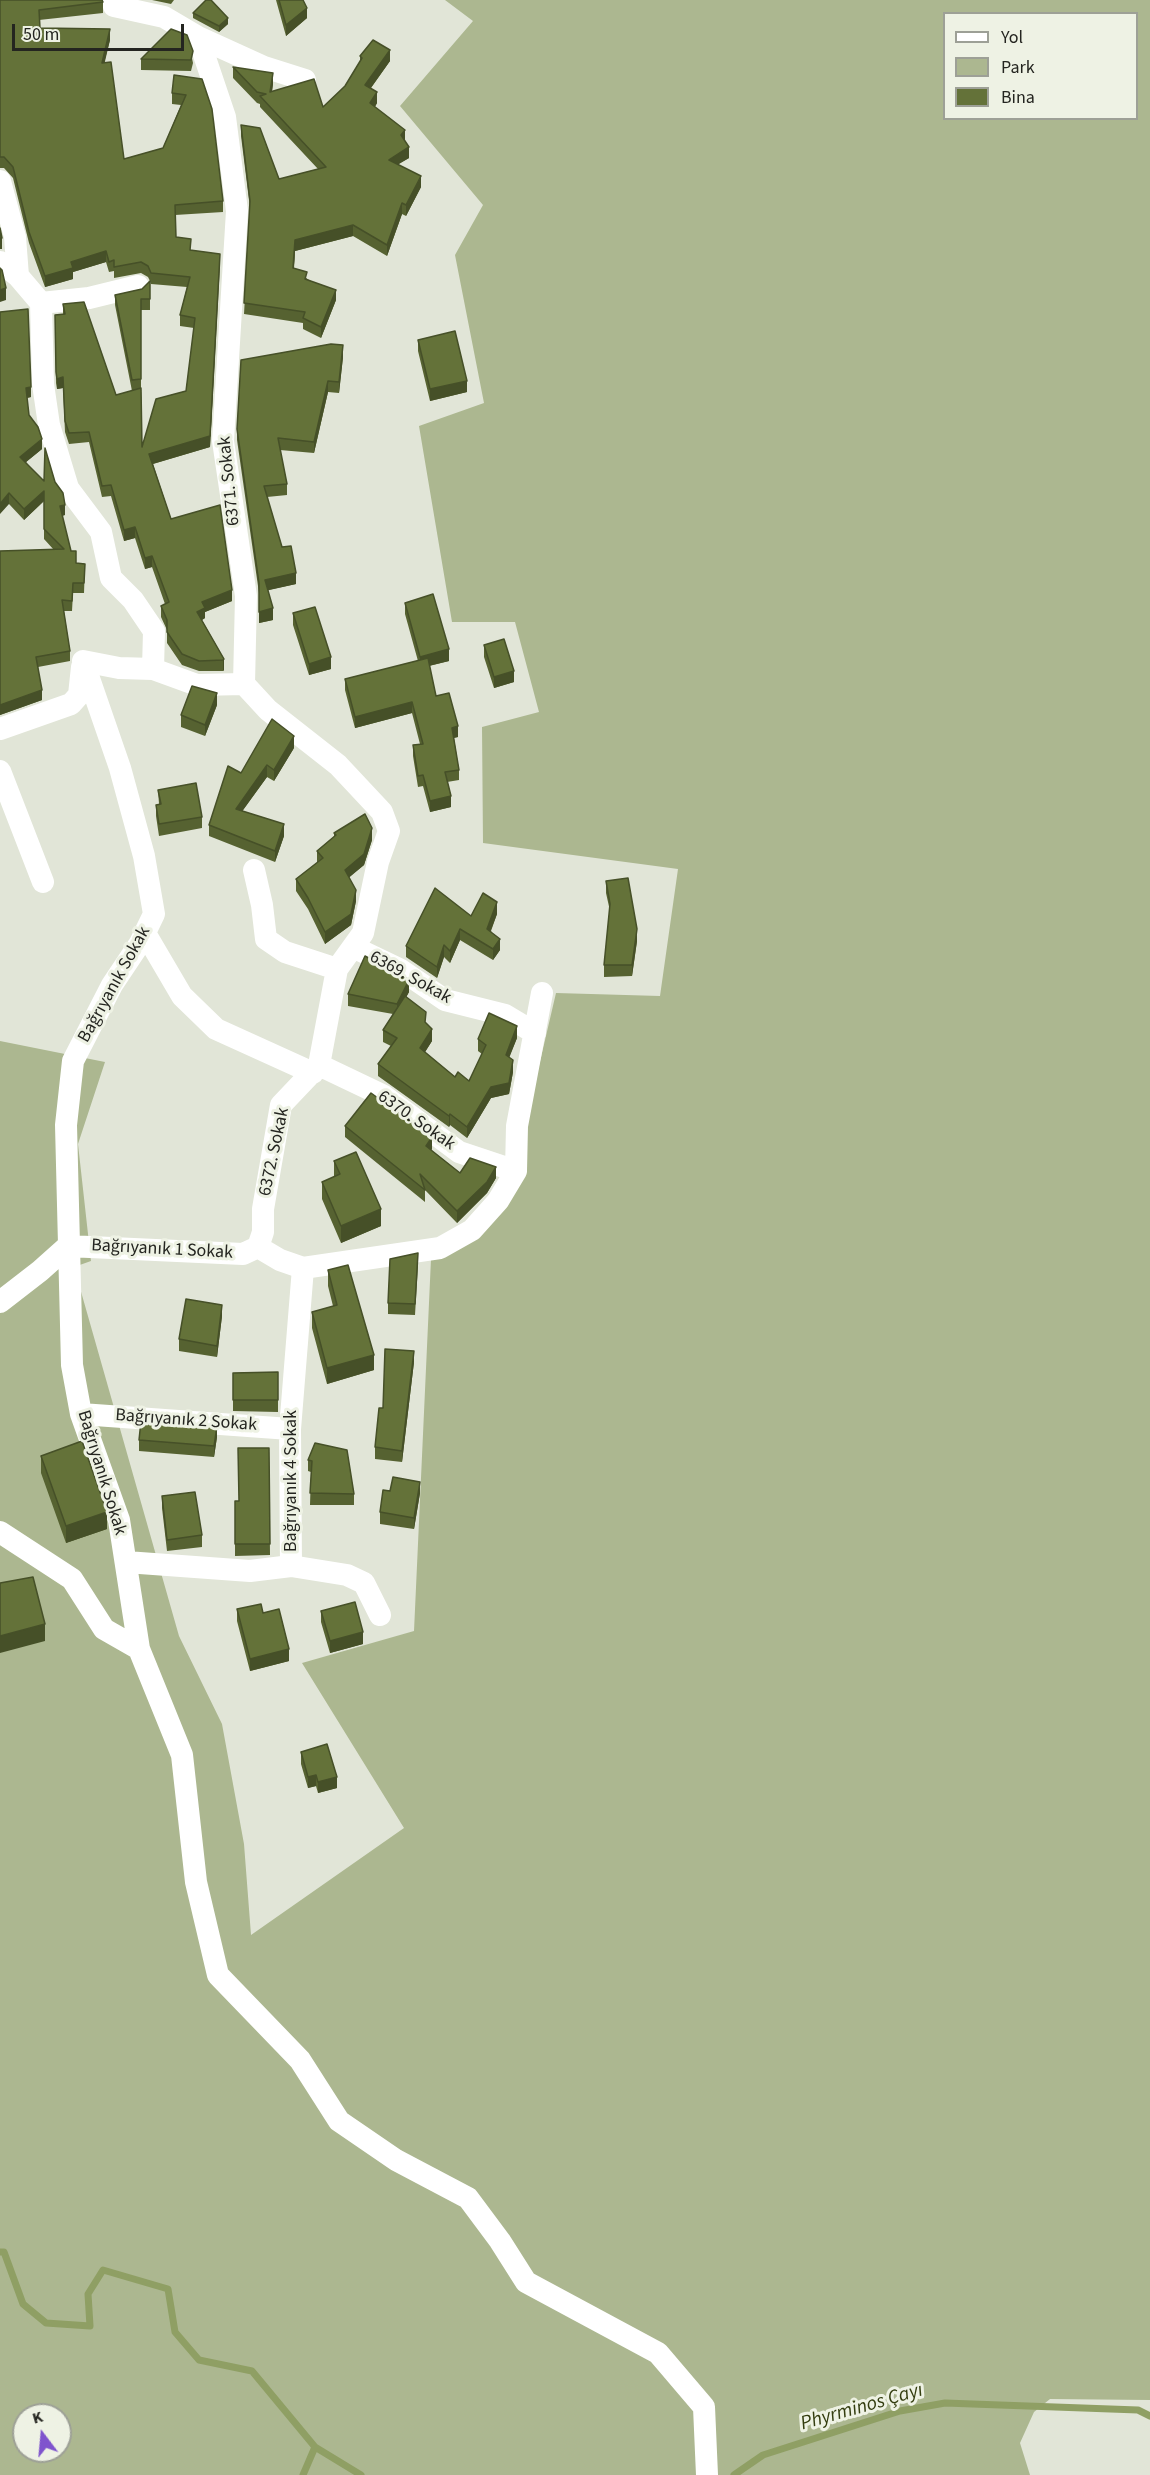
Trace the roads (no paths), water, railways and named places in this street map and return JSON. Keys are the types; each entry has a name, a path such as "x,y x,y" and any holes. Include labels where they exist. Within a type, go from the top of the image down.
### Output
{"street":[{"path":"112,0 114,6 164,16 198,37 264,67 305,80"},
{"name":"6371. Sokak","path":"198,37 225,117 237,211 223,441 246,597 244,684"},
{"path":"0,182 15,237 9,269 41,303 43,384 52,435 68,488 101,532 111,579 133,600 154,631 153,669"},
{"path":"41,303 89,298 138,286"},
{"path":"0,729 71,704 79,695 83,661 119,668 153,669 197,685 244,684 268,710 338,765 382,812 389,831 378,862 363,933 337,969 316,1069"},
{"name":"Bağrıyanık Sokak","path":"83,661 120,768 144,856 154,914 145,933 112,985 73,1061 66,1125 72,1365 81,1414 119,1521 139,1649 182,1755 196,1881 218,1975 300,2060 339,2121 396,2160 468,2198 500,2241 526,2282 658,2353 704,2407 707,2475"},
{"path":"0,771 43,882"},
{"path":"254,870 262,905 266,939 285,952 337,969"},
{"name":"6370. Sokak","path":"145,933 182,996 216,1029 384,1096 459,1152 516,1171"},
{"name":"6369. Sokak","path":"353,947 401,970 445,1000 505,1015 535,1033"},
{"name":"Bağrıyanık 1 Sokak","path":"0,1302 68,1246 243,1254 258,1246 280,1260 303,1268 440,1248 472,1230 498,1201 516,1171 518,1126 542,993"},
{"name":"6372. Sokak","path":"258,1246 263,1232 263,1209 281,1105 316,1069"},
{"name":"Bağrıyanık 4 Sokak","path":"126,1562 250,1571 291,1566 290,1429 303,1268"},
{"name":"Bağrıyanık 2 Sokak","path":"81,1414 290,1429"},
{"path":"0,1532 72,1580 104,1629 139,1649"},
{"path":"291,1566 347,1575 364,1583 380,1615"}],"waterway":[{"name":"Phyrminos Çayı","path":"0,2252 4,2252 23,2304 46,2323 90,2326 88,2294 103,2270 168,2289 175,2332 199,2360 252,2371 315,2447 303,2475"},
{"name":"Phyrminos Çayı","path":"734,2475 763,2455 900,2411 945,2403 1138,2410 1150,2416"},
{"name":"Phyrminos Çayı","path":"315,2447 361,2475"}]}
